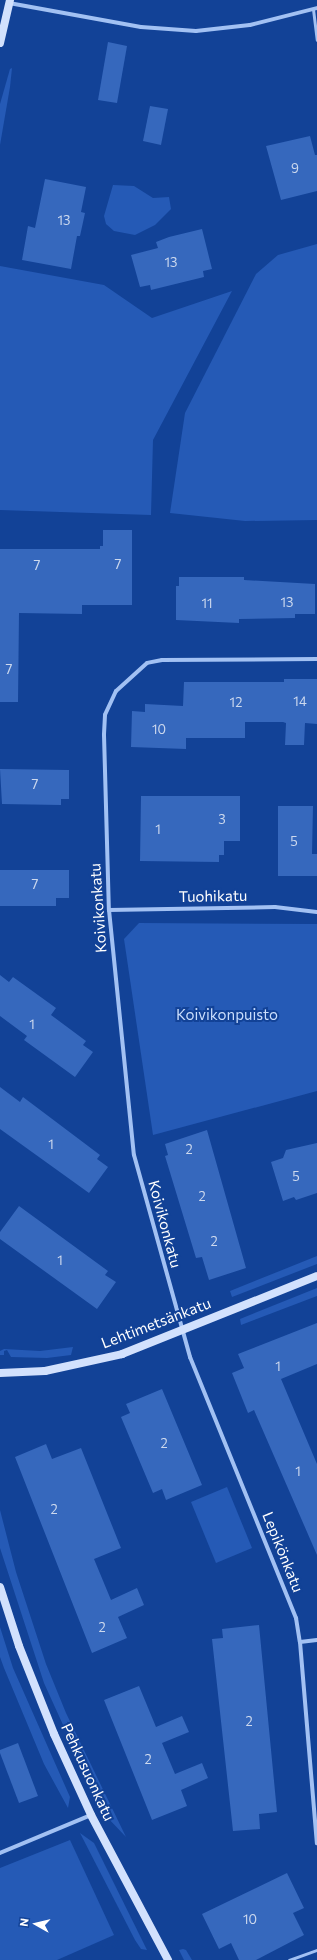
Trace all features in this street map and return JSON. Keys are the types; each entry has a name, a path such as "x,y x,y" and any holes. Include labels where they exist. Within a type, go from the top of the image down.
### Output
{"main road":[{"path":"0,43 9,1"},
{"name":"Lehtimetsänkatu","path":"0,1373 67,1368 122,1354 317,1276"},
{"name":"Pehkusuonkatu","path":"0,1587 34,1686 91,1814 168,1960"}],"street":[{"path":"9,1 148,28 196,31 250,25 315,8"},
{"name":"Koivikonkatu","path":"182,1330 134,1155 108,910 105,715 116,691 138,668 153,661 317,659"},
{"name":"Tuohikatu","path":"108,910 275,907 317,912"},
{"name":"Lepikönkatu","path":"182,1330 291,1606 300,1642 317,1843"},
{"path":"300,1642 317,1640"},
{"path":"0,1853 91,1814"}],"lane":[{"path":"315,8 317,40"},
{"path":"290,1960 317,1950"}],"green space":[{"path":"12,68 0,145 0,104 10,69"},
{"path":"113,185 134,186 153,198 169,197 171,209 155,225 135,235 114,231 106,224 104,216"},
{"path":"317,244 317,520 245,521 170,513 185,413 256,274 278,255"},
{"path":"0,266 104,285 152,318 232,291 153,440 151,515 0,510"},
{"name":"Koivikonpuisto","path":"139,923 317,924 317,1091 153,1135 124,939"},
{"path":"317,1256 317,1264 232,1297 230,1291"},
{"path":"317,1288 317,1296 241,1325 240,1319"},
{"path":"73,1347 71,1355 47,1358 11,1357 7,1350 4,1351 4,1355 0,1355 0,1351 4,1349 40,1351"},
{"path":"227,1487 252,1548 216,1563 191,1502"},
{"path":"0,1510 16,1572 46,1664 66,1713 126,1837 106,1816 98,1802 44,1683 0,1548"},
{"path":"0,1627 13,1668 70,1797 68,1808 44,1764 4,1668 0,1657"},
{"path":"80,1833 94,1843 147,1950 141,1949 135,1940"},
{"path":"70,1840 114,1935 57,1960 0,1960 0,1868"},
{"path":"179,1950 186,1950 192,1960 184,1960"}],"building":[{"path":"108,42 127,46 117,103 98,100"},
{"path":"150,106 168,109 161,145 143,141"},
{"path":"310,136 315,155 317,155 317,191 281,200 266,146"},
{"path":"45,179 86,187 81,212 85,213 80,236 77,236 71,269 22,260 28,226 35,228"},
{"path":"202,229 212,269 203,271 204,277 151,290 150,285 140,287 131,255 158,248 156,242 169,237"},
{"path":"103,530 132,530 132,605 82,605 82,614 19,613 18,702 0,702 0,549 100,549 100,546 103,546"},
{"path":"179,577 244,577 244,580 315,584 315,614 295,614 295,618 239,619 239,623 176,620 176,586 179,586"},
{"path":"284,679 317,679 317,724 305,723 304,745 285,745 286,723 245,722 245,738 186,738 186,749 131,747 132,711 145,712 145,704 183,706 184,682 284,682"},
{"path":"0,769 69,770 69,799 61,799 61,805 2,804"},
{"path":"141,796 240,796 240,841 224,841 224,855 219,855 219,862 140,861"},
{"path":"278,806 313,806 312,854 317,854 317,876 278,876"},
{"path":"0,870 69,870 69,898 56,898 56,906 0,906"},
{"path":"0,975 9,982 13,977 56,1008 51,1015 86,1041 83,1045 93,1052 75,1077 24,1040 27,1036 0,1016"},
{"path":"0,1087 20,1102 23,1097 100,1155 97,1159 108,1167 89,1193 0,1129"},
{"path":"207,1130 246,1268 209,1280 202,1257 196,1258 165,1156 168,1155 165,1144"},
{"path":"317,1143 317,1193 296,1200 294,1197 283,1201 271,1162 283,1158 286,1150"},
{"path":"19,1206 108,1271 105,1275 116,1282 97,1309 0,1239 0,1232"},
{"path":"317,1323 317,1364 281,1379 317,1464 317,1555 254,1410 248,1413 232,1373 244,1368 238,1354"},
{"path":"162,1389 202,1485 166,1500 162,1489 153,1493 121,1417 130,1413 126,1404"},
{"path":"46,1444 52,1459 81,1448 121,1548 94,1559 111,1600 137,1588 144,1605 118,1617 127,1638 92,1653 15,1457"},
{"path":"259,1625 277,1812 259,1814 260,1829 233,1831 212,1639 223,1638 222,1629"},
{"path":"139,1686 156,1727 182,1716 189,1732 162,1743 175,1774 202,1763 208,1778 181,1790 187,1806 152,1820 104,1700"},
{"path":"18,1743 38,1796 19,1803 0,1753 0,1750"},
{"path":"287,1873 304,1908 293,1913 304,1935 256,1960 239,1960 231,1943 219,1949 202,1914"}]}
